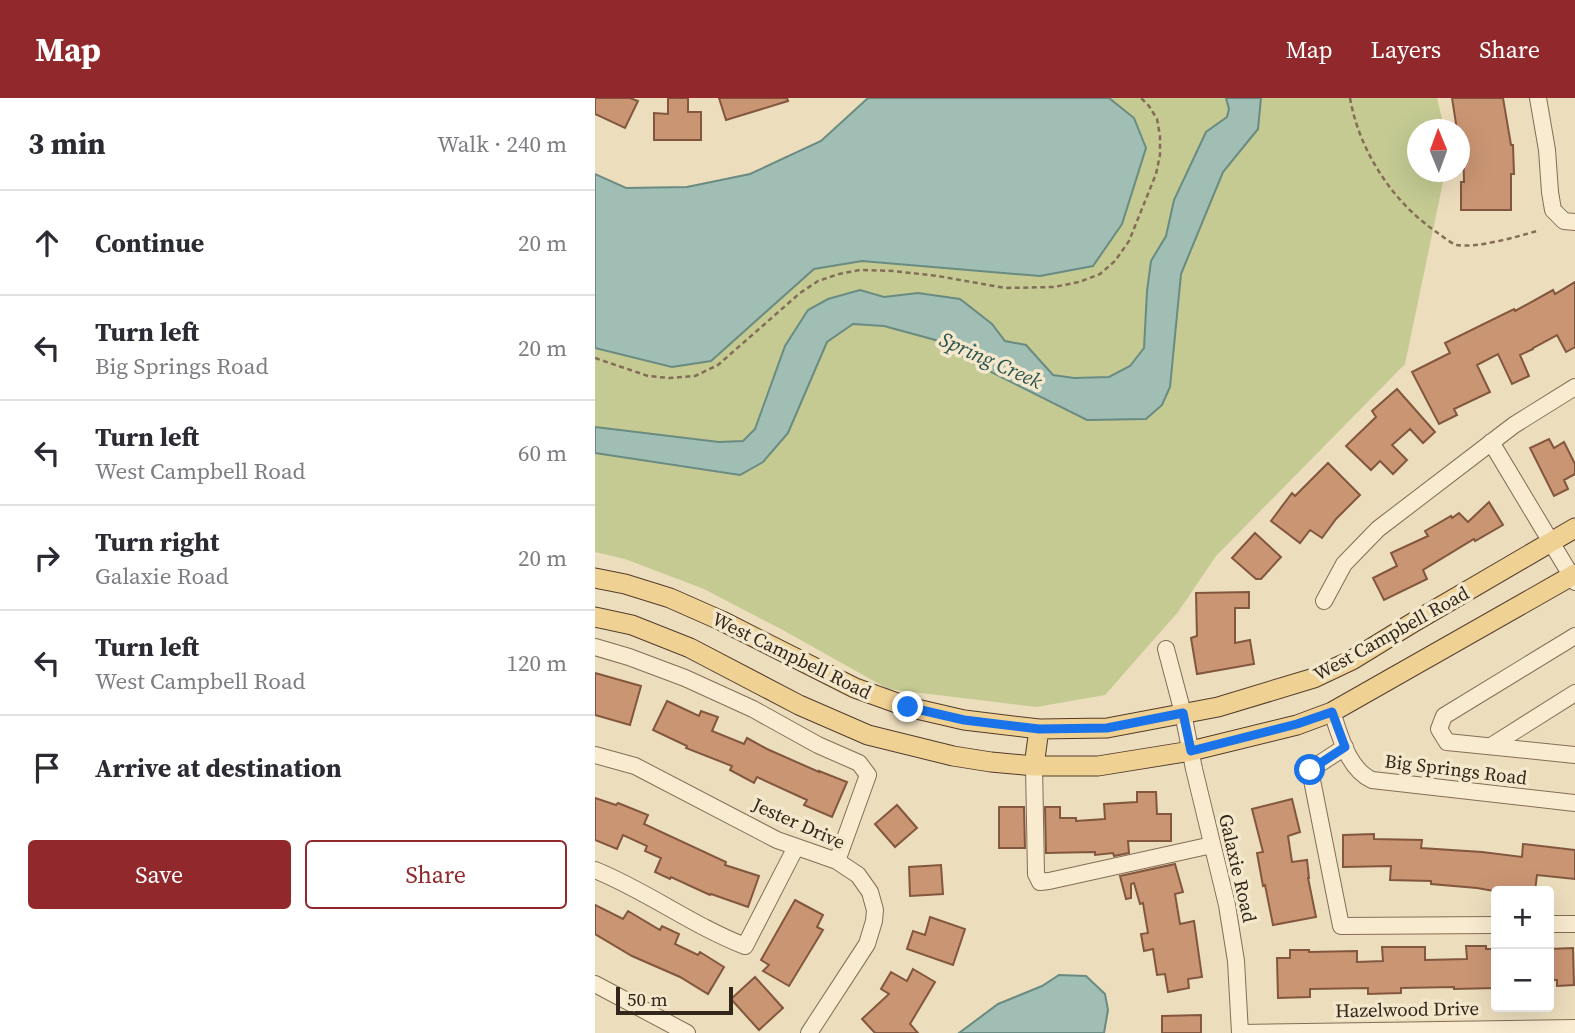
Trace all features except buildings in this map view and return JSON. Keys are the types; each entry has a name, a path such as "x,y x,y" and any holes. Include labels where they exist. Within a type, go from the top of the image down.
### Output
{"main road":[{"name":"West Campbell Road","path":"595,578 670,598 855,688 908,707 964,720 1039,729 1107,728 1218,707 1314,678 1352,660 1575,528"},
{"name":"West Campbell Road","path":"595,617 632,625 690,648 799,705 868,735 953,756 1034,766 1098,766 1191,751 1297,724 1332,712 1574,578"},
{"path":"1034,766 1039,729"}],"street":[{"path":"1538,98 1553,210 1570,221"},
{"path":"1324,601 1344,564 1378,529 1514,425 1575,387"},
{"path":"1491,442 1574,578"},
{"path":"1575,636 1444,716 1439,729 1447,741 1575,755"},
{"path":"595,648 629,657 685,678 859,763 868,775 837,861"},
{"name":"Galaxie Road","path":"1166,649 1227,905 1236,961 1240,1033"},
{"path":"1491,746 1575,692"},
{"name":"Big Springs Road","path":"1332,712 1354,766 1362,776 1372,780 1575,803"},
{"path":"1345,747 1310,770 1341,926 1491,925"},
{"name":"Jester Drive","path":"595,755 635,766 777,840 837,861 858,875 870,892 875,910 867,944 809,1033"},
{"path":"1034,766 1036,874 1040,882 1212,845"},
{"path":"595,870 616,878 745,946 796,847"},
{"path":"1554,924 1575,924"},
{"path":"595,984 687,1033"},
{"name":"Hazelwood Drive","path":"1240,1033 1575,1028"}],"path":[{"path":"595,359 647,376 695,376 718,365 800,293 818,281 860,270 937,276 1005,288 1053,287 1079,282 1100,274 1115,261 1129,241 1156,174 1160,155 1157,120 1141,98"},
{"path":"1350,98 1358,127 1381,176 1427,226 1455,244 1473,245 1537,231"}],"green space":[{"path":"1109,98 1437,98 1442,119 1407,119 1407,182 1443,182 1405,364 1216,556 1178,612 1105,695 1036,707 888,689 704,589 625,559 595,552 595,348 672,367 711,361 814,269 862,261 1040,276 1134,118"}],"water":[{"path":"868,98 1109,98 1134,118 1146,148 1122,224 1093,266 1040,276 862,261 814,269 711,361 672,367 595,348 595,174 626,188 687,187 750,174 821,141"},
{"name":"Spring Creek","path":"1226,98 1261,98 1258,129 1223,172 1181,274 1170,387 1162,405 1146,419 1087,420 969,361 939,341 884,326 853,324 827,342 788,433 763,462 740,475 595,453 595,427 719,442 743,441 755,429 785,346 808,310 828,299 860,290 884,297 918,293 960,299 992,324 1005,341 1026,345 1053,375 1074,378 1109,377 1130,366 1144,348 1151,261 1166,236 1174,200 1206,132 1227,117 1229,109"},
{"path":"1059,975 1086,976 1105,994 1108,1010 1104,1033 959,1033 998,1004 1042,986"}],"route":[{"path":"908,707 964,720 1039,729 1107,728 1183,713 1191,751 1297,724 1332,712 1345,747 1310,770"}]}
